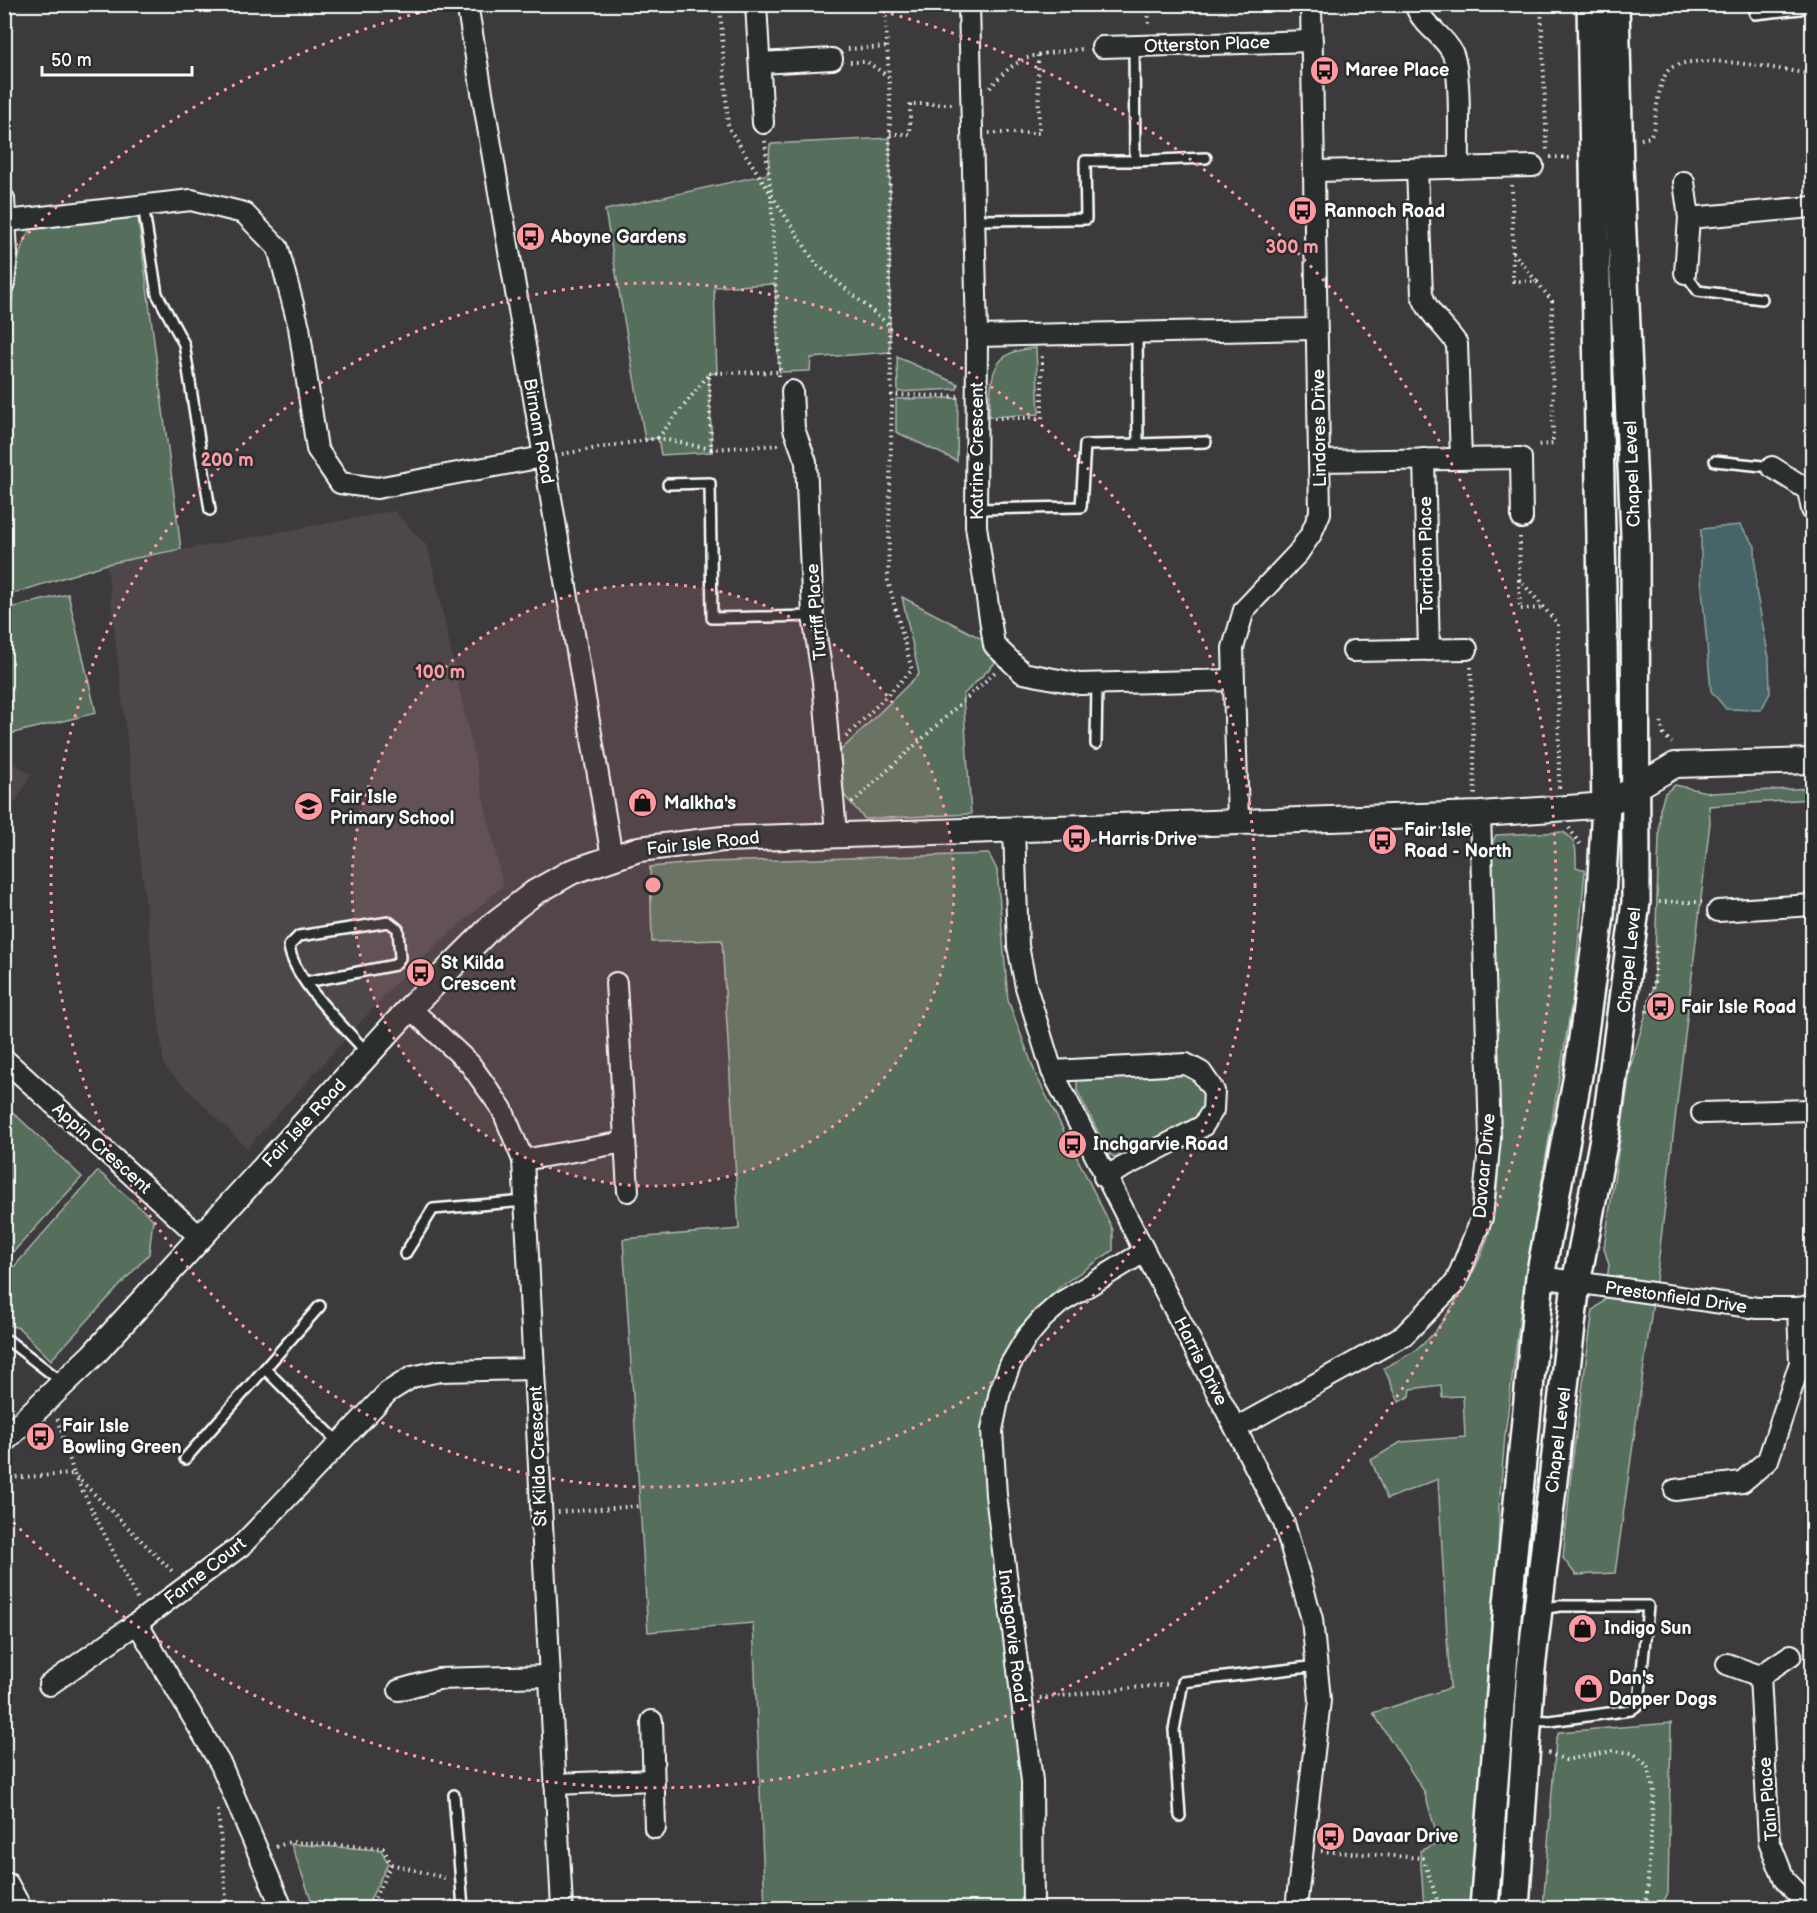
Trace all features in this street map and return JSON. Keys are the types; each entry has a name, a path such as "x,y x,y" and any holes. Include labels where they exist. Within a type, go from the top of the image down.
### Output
{"main road":[{"name":"Chapel Level","path":"1484,1908 1508,1604 1540,1277 1578,1075 1600,915 1606,805 1591,4"},
{"name":"Chapel Level","path":"1515,1908 1538,1609 1576,1283 1606,1128 1636,902 1635,535 1619,165 1616,4"}],"street":[{"name":"Birnam Road","path":"467,4 612,857"},
{"path":"756,4 763,123"},
{"name":"Katrine Crescent","path":"969,4 977,336 976,526 994,645 1023,673 1080,684 1233,680"},
{"name":"Lindores Drive","path":"1238,822 1233,648 1244,610 1298,553 1311,534 1320,513 1311,4"},
{"path":"1416,4 1423,22 1444,42 1456,63 1459,168"},
{"name":"Otterston Place","path":"1102,47 1312,41"},
{"path":"760,63 832,59"},
{"path":"1315,171 1512,166 1540,162"},
{"path":"1417,169 1422,295 1426,308 1448,330 1456,344 1461,458"},
{"path":"1683,182 1689,218 1685,273"},
{"path":"4,199 7,221 4,284"},
{"path":"7,221 191,200 244,213 278,248 299,327 317,448 340,483 377,488 543,457"},
{"path":"1689,218 1812,207"},
{"path":"977,336 1316,329"},
{"name":"Turriff Place","path":"786,387 794,429 806,462 813,616 823,681 835,826"},
{"path":"1320,461 1521,458 1522,518"},
{"name":"Torridon Place","path":"1424,459 1429,650"},
{"path":"1772,467 1810,487 1812,510"},
{"path":"1353,651 1467,649"},
{"path":"1606,805 1675,765 1812,761"},
{"name":"Fair Isle Road","path":"4,1440 58,1390 410,1008 495,923 534,893 571,872 612,857 674,843 835,826 1014,828 1238,822 1477,814 1606,805"},
{"name":"Davaar Drive","path":"1236,1428 1404,1335 1456,1282 1482,1217 1490,1138 1477,814"},
{"name":"Harris Drive","path":"1014,828 1018,946 1026,987 1052,1071 1104,1178 1284,1523 1312,1619 1320,1700 1296,1908"},
{"path":"1718,911 1812,905"},
{"path":"616,984 628,1191"},
{"name":"St Kilda Crescent","path":"410,1008 470,1064 502,1109 523,1160 561,1908"},
{"name":"Appin Crescent","path":"4,1059 200,1236"},
{"path":"1052,1071 1186,1064 1201,1072 1214,1091 1213,1110 1203,1126 1104,1178"},
{"path":"1702,1113 1812,1110"},
{"path":"523,1160 625,1142"},
{"name":"Inchgarvie Road","path":"1033,1908 1032,1781 993,1459 992,1430 1000,1391 1015,1356 1043,1318 1060,1303 1144,1252"},
{"name":"Prestonfield Drive","path":"1540,1277 1757,1308 1805,1307"},
{"path":"1675,1490 1742,1482 1768,1460 1800,1363 1805,1307"},
{"name":"Farne Court","path":"49,1685 242,1545 388,1392 412,1377 440,1371 534,1369"},
{"path":"141,1620 221,1765 282,1908"},
{"path":"1727,1664 1760,1676 1791,1655"},
{"path":"399,1690 438,1679 549,1676"},
{"name":"Tain Place","path":"1760,1676 1769,1841 1784,1879 1812,1908"},
{"path":"652,1721 655,1828"},
{"path":"555,1784 653,1780"},
{"path":"4,1883 8,1884 21,1908"}],"lane":[{"path":"1755,14 1800,9 1810,4"},
{"path":"1134,46 1135,161"},
{"path":"975,220 1086,219 1085,161 1206,158"},
{"path":"143,205 157,294 184,344 210,510"},
{"path":"1685,273 1698,291 1762,299"},
{"path":"1137,333 1138,444"},
{"path":"976,509 1081,507 1085,446 1206,442"},
{"path":"1715,461 1772,467"},
{"path":"668,484 710,483 712,618 813,616"},
{"path":"1096,744 1097,684"},
{"path":"306,982 394,965 400,958 398,929 389,922 299,936 289,946 291,960 306,982 368,1054"},
{"path":"405,1254 433,1209 525,1201"},
{"path":"185,1459 320,1306"},
{"path":"4,1345 9,1341 58,1390"},
{"path":"265,1368 339,1443"},
{"path":"1528,1720 1562,1720 1631,1710 1640,1704 1648,1606 1560,1606 1538,1609"},
{"path":"1180,1816 1174,1730 1183,1682 1317,1666"},
{"path":"454,1795 463,1908"}],"path":[{"path":"720,4 728,127 816,264 889,326"},
{"path":"828,756 912,670 888,581 892,396 889,326 889,78 885,4"},
{"path":"1540,162 1544,8 1541,4"},
{"path":"887,46 840,49 832,59 842,62 867,62 889,78"},
{"path":"890,134 910,134 910,104 973,104 979,102 1006,67 1038,54 1102,47"},
{"path":"973,133 1039,133 1038,54"},
{"path":"1638,139 1650,137 1663,80 1671,68 1679,63 1713,61 1812,74"},
{"path":"763,123 771,194 779,372 786,387"},
{"path":"1512,166 1513,281 1537,282"},
{"path":"1513,250 1552,301 1553,444 1534,445 1521,458"},
{"path":"976,418 1042,418 1042,335"},
{"path":"709,373 779,372"},
{"path":"779,372 786,387"},
{"path":"658,438 709,373"},
{"path":"709,373 711,449"},
{"path":"892,396 977,396"},
{"path":"543,457 658,438 711,449 782,445 781,434"},
{"path":"1522,518 1520,609 1545,608"},
{"path":"1519,579 1558,624 1559,792 1568,790"},
{"path":"1467,649 1474,678 1477,814"},
{"path":"835,826 1009,659"},
{"path":"1657,902 1704,902 1718,911"},
{"path":"58,1390 74,1474 141,1620"},
{"path":"4,1478 74,1474 188,1586"},
{"path":"540,1514 640,1506"},
{"path":"1021,1700 1183,1682"},
{"path":"1548,1753 1566,1760 1613,1751 1633,1753 1648,1766 1654,1789 1646,1908"},
{"path":"218,1807 227,1908"},
{"path":"259,1853 290,1842 383,1848 391,1864 461,1882"},
{"path":"1302,1850 1422,1858 1440,1908"},
{"path":"370,1908 391,1864"}],"shaded area":[{"name":"Fair Isle Primary School","path":"394,511 428,547 503,886 402,976 247,1148 164,1066 107,564"},
{"path":"5,756 31,775 5,821"}],"green space":[{"path":"890,138 890,352 811,358 810,371 779,372 775,284 714,287 717,373 709,374 712,452 661,455 658,438 645,440 605,210 768,174 770,144"},
{"path":"138,218 181,549 107,564 5,596 6,403 13,292 20,252 30,231 38,227 81,221"},
{"path":"1036,348 1039,414 989,417 992,378 1001,360 1009,354"},
{"path":"897,357 958,384 957,389 898,392"},
{"path":"958,398 957,461 896,432 896,399"},
{"path":"68,594 96,713 5,735 5,609"},
{"path":"902,597 982,639 995,663 963,695 971,814 865,819 836,786 834,757 919,674"},
{"path":"1675,785 1711,793 1812,788 1812,799 1709,806 1710,822 1657,1273 1615,1573 1576,1575 1563,1558 1572,1464 1593,1310 1604,1301 1609,1265 1604,1248 1631,1065 1654,985 1660,809 1665,793"},
{"path":"1563,832 1574,843 1576,867 1585,870 1574,989 1522,1300 1505,1435 1499,1507 1498,1605 1473,1908 1424,1908 1420,1851 1439,1842 1424,1791 1373,1713 1450,1688 1438,1479 1387,1499 1371,1460 1401,1442 1465,1437 1463,1396 1442,1397 1441,1385 1411,1389 1410,1396 1399,1402 1384,1368 1416,1350 1441,1323 1466,1286 1475,1268 1493,1218 1499,1158 1489,850 1496,835"},
{"path":"989,854 997,870 1008,1000 1036,1075 1113,1230 1113,1250 1062,1285 1018,1329 993,1379 981,1439 1027,1793 1022,1908 765,1908 753,1623 648,1632 623,1239 739,1229 722,940 652,942 650,867 707,862"},
{"path":"1180,1074 1195,1082 1203,1093 1203,1106 1195,1120 1119,1160 1109,1154 1077,1090 1077,1078"},
{"path":"5,1105 82,1177 4,1261"},
{"path":"98,1171 153,1219 149,1254 51,1360 19,1328 5,1324 5,1277"},
{"path":"1671,1723 1668,1893 1660,1908 1543,1908 1556,1740 1559,1732"},
{"path":"291,1844 381,1850 388,1863 366,1908 299,1908 297,1905 311,1899"}],"water":[{"path":"1740,525 1755,546 1756,590 1769,658 1770,693 1761,710 1726,709 1711,691 1701,577 1701,529"}],"place":[{"name":"Maree Place","path":"1324,70"},
{"name":"Rannoch Road","path":"1303,211"},
{"name":"Aboyne Gardens","path":"530,237"},
{"name":"Malkha's","path":"643,803"},
{"name":"Fair Isle Primary School","path":"309,807"},
{"name":"Harris Drive","path":"1077,839"},
{"name":"Fair Isle Road - North","path":"1383,840"},
{"name":"St Kilda Crescent","path":"420,973"},
{"name":"Fair Isle Road","path":"1660,1007"},
{"name":"Inchgarvie Road","path":"1072,1144"},
{"name":"Fair Isle Bowling Green","path":"41,1436"},
{"name":"Indigo Sun","path":"1583,1628"},
{"name":"Dan's Dapper Dogs","path":"1588,1688"},
{"name":"Davaar Drive","path":"1331,1836"}]}
